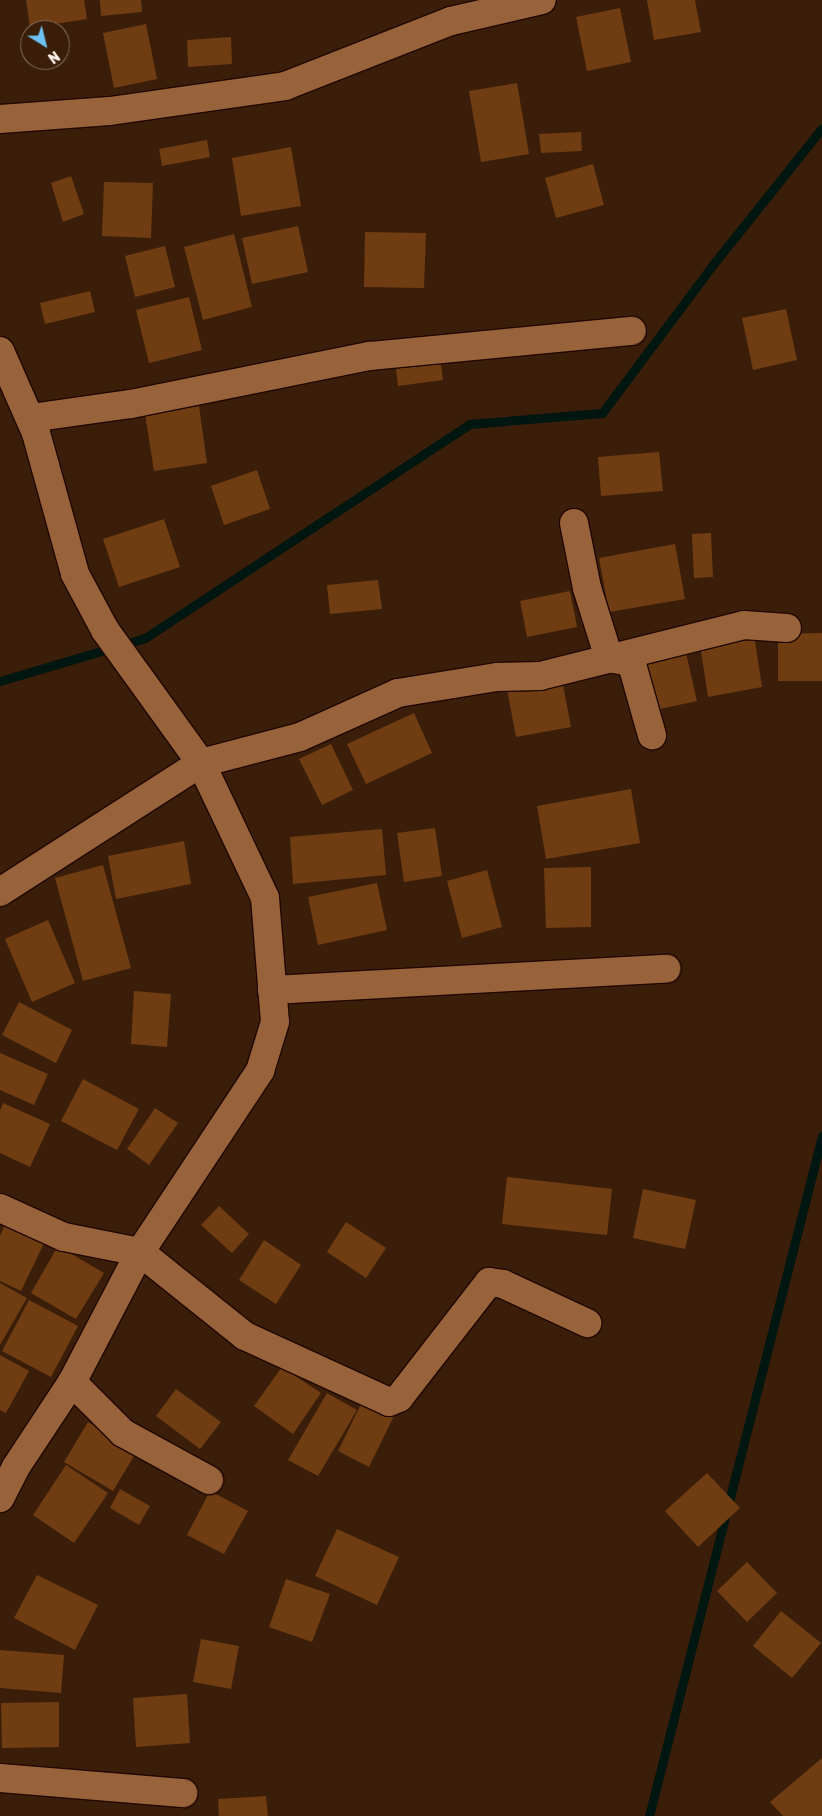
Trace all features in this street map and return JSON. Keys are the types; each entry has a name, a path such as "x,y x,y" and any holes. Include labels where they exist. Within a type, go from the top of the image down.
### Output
{"street":[{"path":"0,119 110,111 285,86 449,11 542,0"},
{"path":"31,418 131,404 370,356 632,331"},
{"path":"0,351 31,418 75,574 105,630 201,763 265,898 275,1022 260,1071 140,1252 72,1382 8,1463 0,1498"},
{"path":"574,523 587,588 609,658"},
{"path":"0,892 201,763 300,737 398,693 497,677 540,676 744,625 786,628"},
{"path":"609,658 629,662 652,735"},
{"path":"272,990 666,969"},
{"path":"0,1208 64,1237 140,1252 245,1336 389,1402 399,1398 489,1282 503,1284 587,1323"},
{"path":"72,1382 123,1433 209,1480"},
{"path":"0,1778 183,1793"}],"building":[{"path":"26,0 84,0 87,19 70,22 70,20 29,20"},
{"path":"100,0 141,0 142,12 101,16"},
{"path":"647,0 695,0 701,32 654,40"},
{"path":"620,8 631,62 587,71 576,17"},
{"path":"146,24 157,79 114,88 103,33"},
{"path":"231,37 232,64 188,67 187,40"},
{"path":"517,83 529,154 481,162 469,91"},
{"path":"581,132 582,151 541,153 539,134"},
{"path":"207,140 210,157 162,166 159,149"},
{"path":"291,147 301,206 241,216 232,158"},
{"path":"593,164 604,205 556,218 545,178"},
{"path":"71,176 84,214 63,222 51,183"},
{"path":"104,182 153,183 151,238 102,236"},
{"path":"298,226 308,272 252,284 242,238"},
{"path":"365,232 426,233 424,288 364,287"},
{"path":"234,234 252,307 203,320 184,247"},
{"path":"165,246 175,287 135,297 125,256"},
{"path":"90,291 95,312 45,324 40,303"},
{"path":"189,297 202,350 149,363 136,310"},
{"path":"786,309 797,360 753,370 742,318"},
{"path":"440,356 443,380 398,386 395,361"},
{"path":"199,406 207,463 154,471 145,414"},
{"path":"659,452 663,491 601,496 598,457"},
{"path":"257,470 270,509 224,525 211,486"},
{"path":"164,519 180,567 119,587 103,539"},
{"path":"711,533 713,577 694,578 692,534"},
{"path":"675,544 685,599 609,612 599,558"},
{"path":"378,580 382,609 330,614 327,585"},
{"path":"570,591 577,627 527,637 520,601"},
{"path":"822,633 822,681 778,681 778,634"},
{"path":"754,635 762,687 708,697 700,645"},
{"path":"686,653 697,701 646,712 635,664"},
{"path":"561,674 571,727 516,737 506,684"},
{"path":"414,713 432,753 366,784 347,744"},
{"path":"331,744 353,790 322,805 299,759"},
{"path":"631,789 640,843 546,859 537,806"},
{"path":"435,828 442,876 404,882 397,833"},
{"path":"382,829 386,875 293,884 290,837"},
{"path":"184,841 191,884 116,899 108,856"},
{"path":"103,865 131,968 83,981 55,878"},
{"path":"591,867 591,927 546,928 544,868"},
{"path":"487,870 502,927 462,938 447,881"},
{"path":"377,883 387,930 318,945 308,897"},
{"path":"48,920 75,983 32,1002 5,939"},
{"path":"134,991 171,994 167,1047 131,1044"},
{"path":"19,1002 72,1030 56,1063 2,1035"},
{"path":"0,1053 48,1074 34,1105 0,1090"},
{"path":"83,1079 139,1109 117,1150 61,1121"},
{"path":"3,1103 50,1124 30,1167 0,1153 0,1111"},
{"path":"155,1108 178,1123 149,1165 127,1149"},
{"path":"507,1177 612,1189 607,1235 502,1224"},
{"path":"643,1189 696,1200 685,1249 633,1238"},
{"path":"219,1206 249,1234 232,1253 201,1225"},
{"path":"8,1218 47,1237 21,1291 0,1281 0,1236"},
{"path":"346,1222 386,1248 366,1278 327,1252"},
{"path":"264,1240 301,1265 276,1304 239,1280"},
{"path":"58,1246 104,1273 76,1319 31,1293"},
{"path":"0,1283 27,1298 0,1345"},
{"path":"29,1300 78,1326 51,1377 2,1351"},
{"path":"0,1355 29,1371 6,1413 0,1410"},
{"path":"282,1367 321,1393 293,1434 254,1406"},
{"path":"176,1389 221,1422 200,1449 156,1416"},
{"path":"327,1393 357,1410 318,1476 288,1460"},
{"path":"365,1396 396,1412 369,1467 338,1451"},
{"path":"88,1422 137,1451 113,1491 64,1462"},
{"path":"66,1465 108,1493 74,1543 33,1515"},
{"path":"707,1473 740,1508 698,1547 665,1511"},
{"path":"120,1489 150,1506 139,1525 110,1508"},
{"path":"210,1491 248,1511 224,1554 187,1535"},
{"path":"337,1529 399,1557 377,1605 315,1576"},
{"path":"747,1562 777,1593 747,1622 717,1591"},
{"path":"37,1575 98,1605 75,1650 14,1618"},
{"path":"286,1579 330,1594 312,1642 269,1627"},
{"path":"781,1611 821,1643 792,1678 753,1646"},
{"path":"201,1639 239,1646 231,1689 193,1682"},
{"path":"0,1650 64,1655 61,1693 0,1688"},
{"path":"187,1694 190,1743 136,1747 133,1698"},
{"path":"59,1702 59,1747 2,1748 1,1703"},
{"path":"822,1758 822,1816 783,1816 770,1802"},
{"path":"266,1796 268,1816 219,1816 218,1799"}],"waterway":[{"path":"0,681 145,638 469,424 602,413 715,262 822,128"},
{"path":"649,1816 822,1136"}]}
